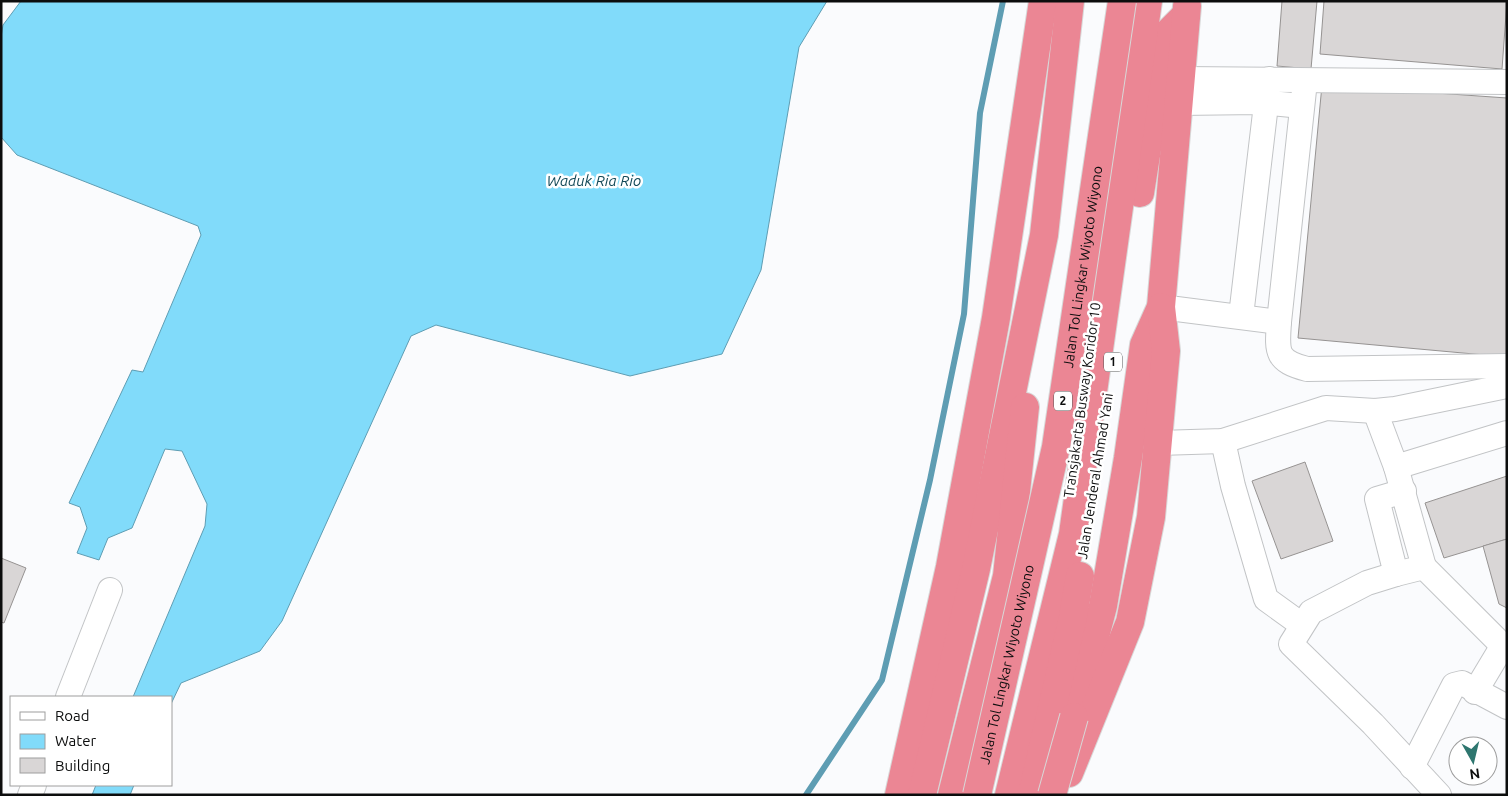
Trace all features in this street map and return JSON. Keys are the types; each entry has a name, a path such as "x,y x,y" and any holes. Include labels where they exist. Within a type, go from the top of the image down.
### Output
{"highway":[{"path":"899,795 950,567 996,318 1043,1"},
{"path":"952,795 1007,576 1070,1"},
{"name":"Jalan Tol Lingkar Wiyoto Wiyono","path":"977,795 1056,447 1122,1"},
{"name":"Jalan Tol Lingkar Wiyoto Wiyono","path":"1009,795 1073,534 1148,1"},
{"name":"Jalan Jenderal Ahmad Yani","path":"1052,795 1103,606 1128,458 1144,344 1161,307 1187,8"},
{"name":"Jalan Jenderal Ahmad Yani","path":"1032,795 1073,617 1165,36 1187,8"},
{"path":"922,795 976,569 1044,235"},
{"path":"1062,795 1072,765 1130,622 1151,517 1159,443 1166,351 1161,307"},
{"path":"1044,795 1072,765"}],"lane":[{"name":"Transjakarta Busway Koridor 10","path":"982,795 1046,523 1071,377 1096,139 1116,1"},
{"name":"Transjakarta Busway Koridor 10","path":"1005,795 1065,530 1138,1"},
{"path":"1180,91 1269,79 1305,81 1507,82"},
{"path":"1241,316 1269,79"},
{"path":"1305,81 1279,322 1278,350 1284,360 1294,366 1307,369 1507,366"},
{"path":"1180,91 1302,106"},
{"path":"1253,218 1289,223"},
{"path":"1161,307 1279,322"},
{"path":"1159,443 1224,441 1326,408 1375,411 1507,386"},
{"path":"1375,411 1404,491 1424,566 1504,648 1475,692"},
{"path":"1396,467 1507,433"},
{"path":"1224,441 1233,486 1266,599 1302,625"},
{"path":"1396,574 1377,498 1404,491"},
{"path":"1424,566 1367,583 1311,612 1292,644 1439,795"},
{"path":"68,696 110,590"},
{"path":"1412,767 1454,685 1462,683 1475,692 1507,707"}],"water":[{"name":"Waduk Ria Rio","path":"21,1 827,1 799,47 761,270 722,354 630,376 436,325 411,336 282,621 260,651 181,683 172,702 172,696 133,696 205,526 207,504 182,451 165,449 132,528 108,538 99,560 77,553 87,528 80,507 69,503 132,370 143,372 201,235 198,226 17,155 1,137 1,37 3,25"},
{"path":"96,786 134,786 130,795 92,795"}],"building":[{"path":"1282,1 1317,1 1311,69 1277,66"},
{"path":"1324,1 1507,1 1502,69 1320,54"},
{"path":"1322,85 1507,98 1507,357 1298,338"},
{"path":"1305,462 1333,541 1281,559 1252,481"},
{"path":"1507,476 1507,539 1444,558 1425,503"},
{"path":"1507,539 1507,608 1499,604 1483,546"},
{"path":"1,558 26,568 4,623 1,622"}],"waterway":[{"path":"806,795 882,680 930,480 964,314 980,113 1003,1"}]}
